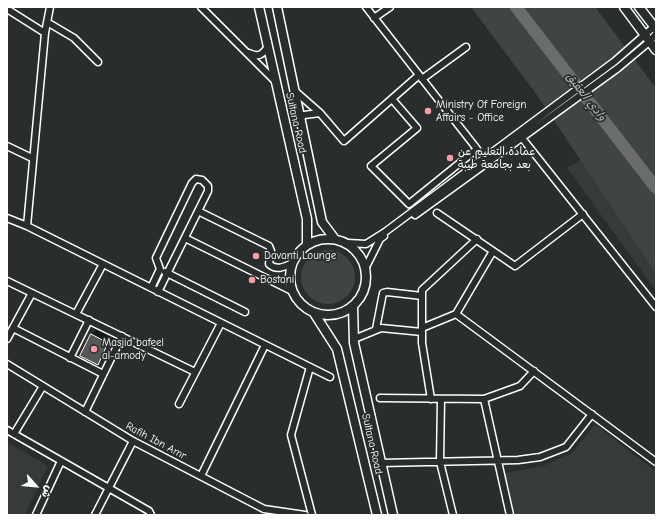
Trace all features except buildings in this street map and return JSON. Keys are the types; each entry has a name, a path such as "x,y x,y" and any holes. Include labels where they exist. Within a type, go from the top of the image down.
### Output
{"main road":[{"name":"Sultana Road","path":"259,7 267,48 307,219 307,244"},
{"name":"Sultana Road","path":"277,7 299,120 322,222 334,238"},
{"path":"624,7 656,50"},
{"path":"639,7 656,29"},
{"path":"334,238 348,243 359,253 366,267 367,278 365,289 353,306 341,314 328,316 314,313 302,306 292,291 290,273 296,256 307,244 321,239 334,238"},
{"name":"Sultana Road","path":"353,306 354,339 393,515"},
{"name":"Sultana Road","path":"314,313 337,349 377,515"}],"street":[{"path":"27,226 32,158 45,33 50,7"},
{"path":"201,7 275,81"},
{"path":"366,7 477,149 409,204 371,166 417,128 392,99"},
{"path":"374,18 390,7"},
{"path":"7,9 45,33"},
{"path":"47,22 74,38 98,62"},
{"path":"348,243 366,244 539,121 618,68 656,29"},
{"path":"366,267 380,239 522,138 539,121 615,61 647,38"},
{"path":"294,90 320,113 344,141 392,99 421,77 466,47"},
{"path":"246,52 257,56 261,55 267,48"},
{"path":"299,120 304,115 320,113"},
{"path":"522,138 656,307"},
{"path":"7,146 32,158"},
{"path":"158,292 168,273 208,191 208,186 200,178 196,179 192,183 156,258 160,269 168,273 246,312"},
{"path":"198,211 269,246 271,251 269,264 273,267 277,268 293,263"},
{"path":"437,213 515,266 582,214"},
{"path":"7,218 27,226 330,377"},
{"path":"185,238 292,291"},
{"path":"431,399 422,330 422,290 477,239"},
{"path":"354,339 376,329 422,330 456,314 493,251"},
{"path":"76,314 103,264"},
{"path":"151,288 160,269"},
{"path":"7,281 195,372"},
{"path":"376,329 383,293 387,292 422,296"},
{"path":"7,339 32,293"},
{"path":"456,314 656,462"},
{"path":"70,358 89,320"},
{"path":"179,404 221,323"},
{"path":"13,328 103,374"},
{"path":"85,412 122,336"},
{"path":"201,476 265,345"},
{"name":"Rafih Ibn Amr","path":"7,364 133,441 270,513 304,515"},
{"path":"310,367 291,435 312,515"},
{"path":"380,398 484,399 520,386 534,371"},
{"path":"14,434 43,386"},
{"path":"441,399 440,462 453,515"},
{"path":"484,399 510,515"},
{"path":"381,463 498,461 540,457 566,447 592,414"},
{"path":"7,430 109,488 149,512 151,515"},
{"path":"95,515 133,441"},
{"path":"36,515 61,461"},
{"path":"372,515 375,506"}],"shaded area":[{"path":"471,7 595,7 656,88 656,273 537,95"},
{"path":"656,115 656,291 567,168"},
{"path":"328,250 338,252 347,258 353,267 355,277 353,287 347,296 338,302 328,304 318,302 309,296 303,287 301,277 303,267 309,258 318,252"},
{"path":"595,424 656,472 656,515 515,515 505,473 543,466 572,453"},
{"path":"7,442 48,466 25,515 7,515"}],"waterway":[{"name":"وادي العقيق","path":"516,7 656,188"}],"place":[{"name":"Ministry Of Foreign Affairs - Office","path":"428,111"},
{"name":"عمادة التعليم عن بعد بجامعة طيبة","path":"450,158"},
{"name":"Davanti Lounge","path":"256,256"},
{"name":"Bostani","path":"252,280"},
{"name":"Masjid bafeel al-amody","path":"94,349"}]}
